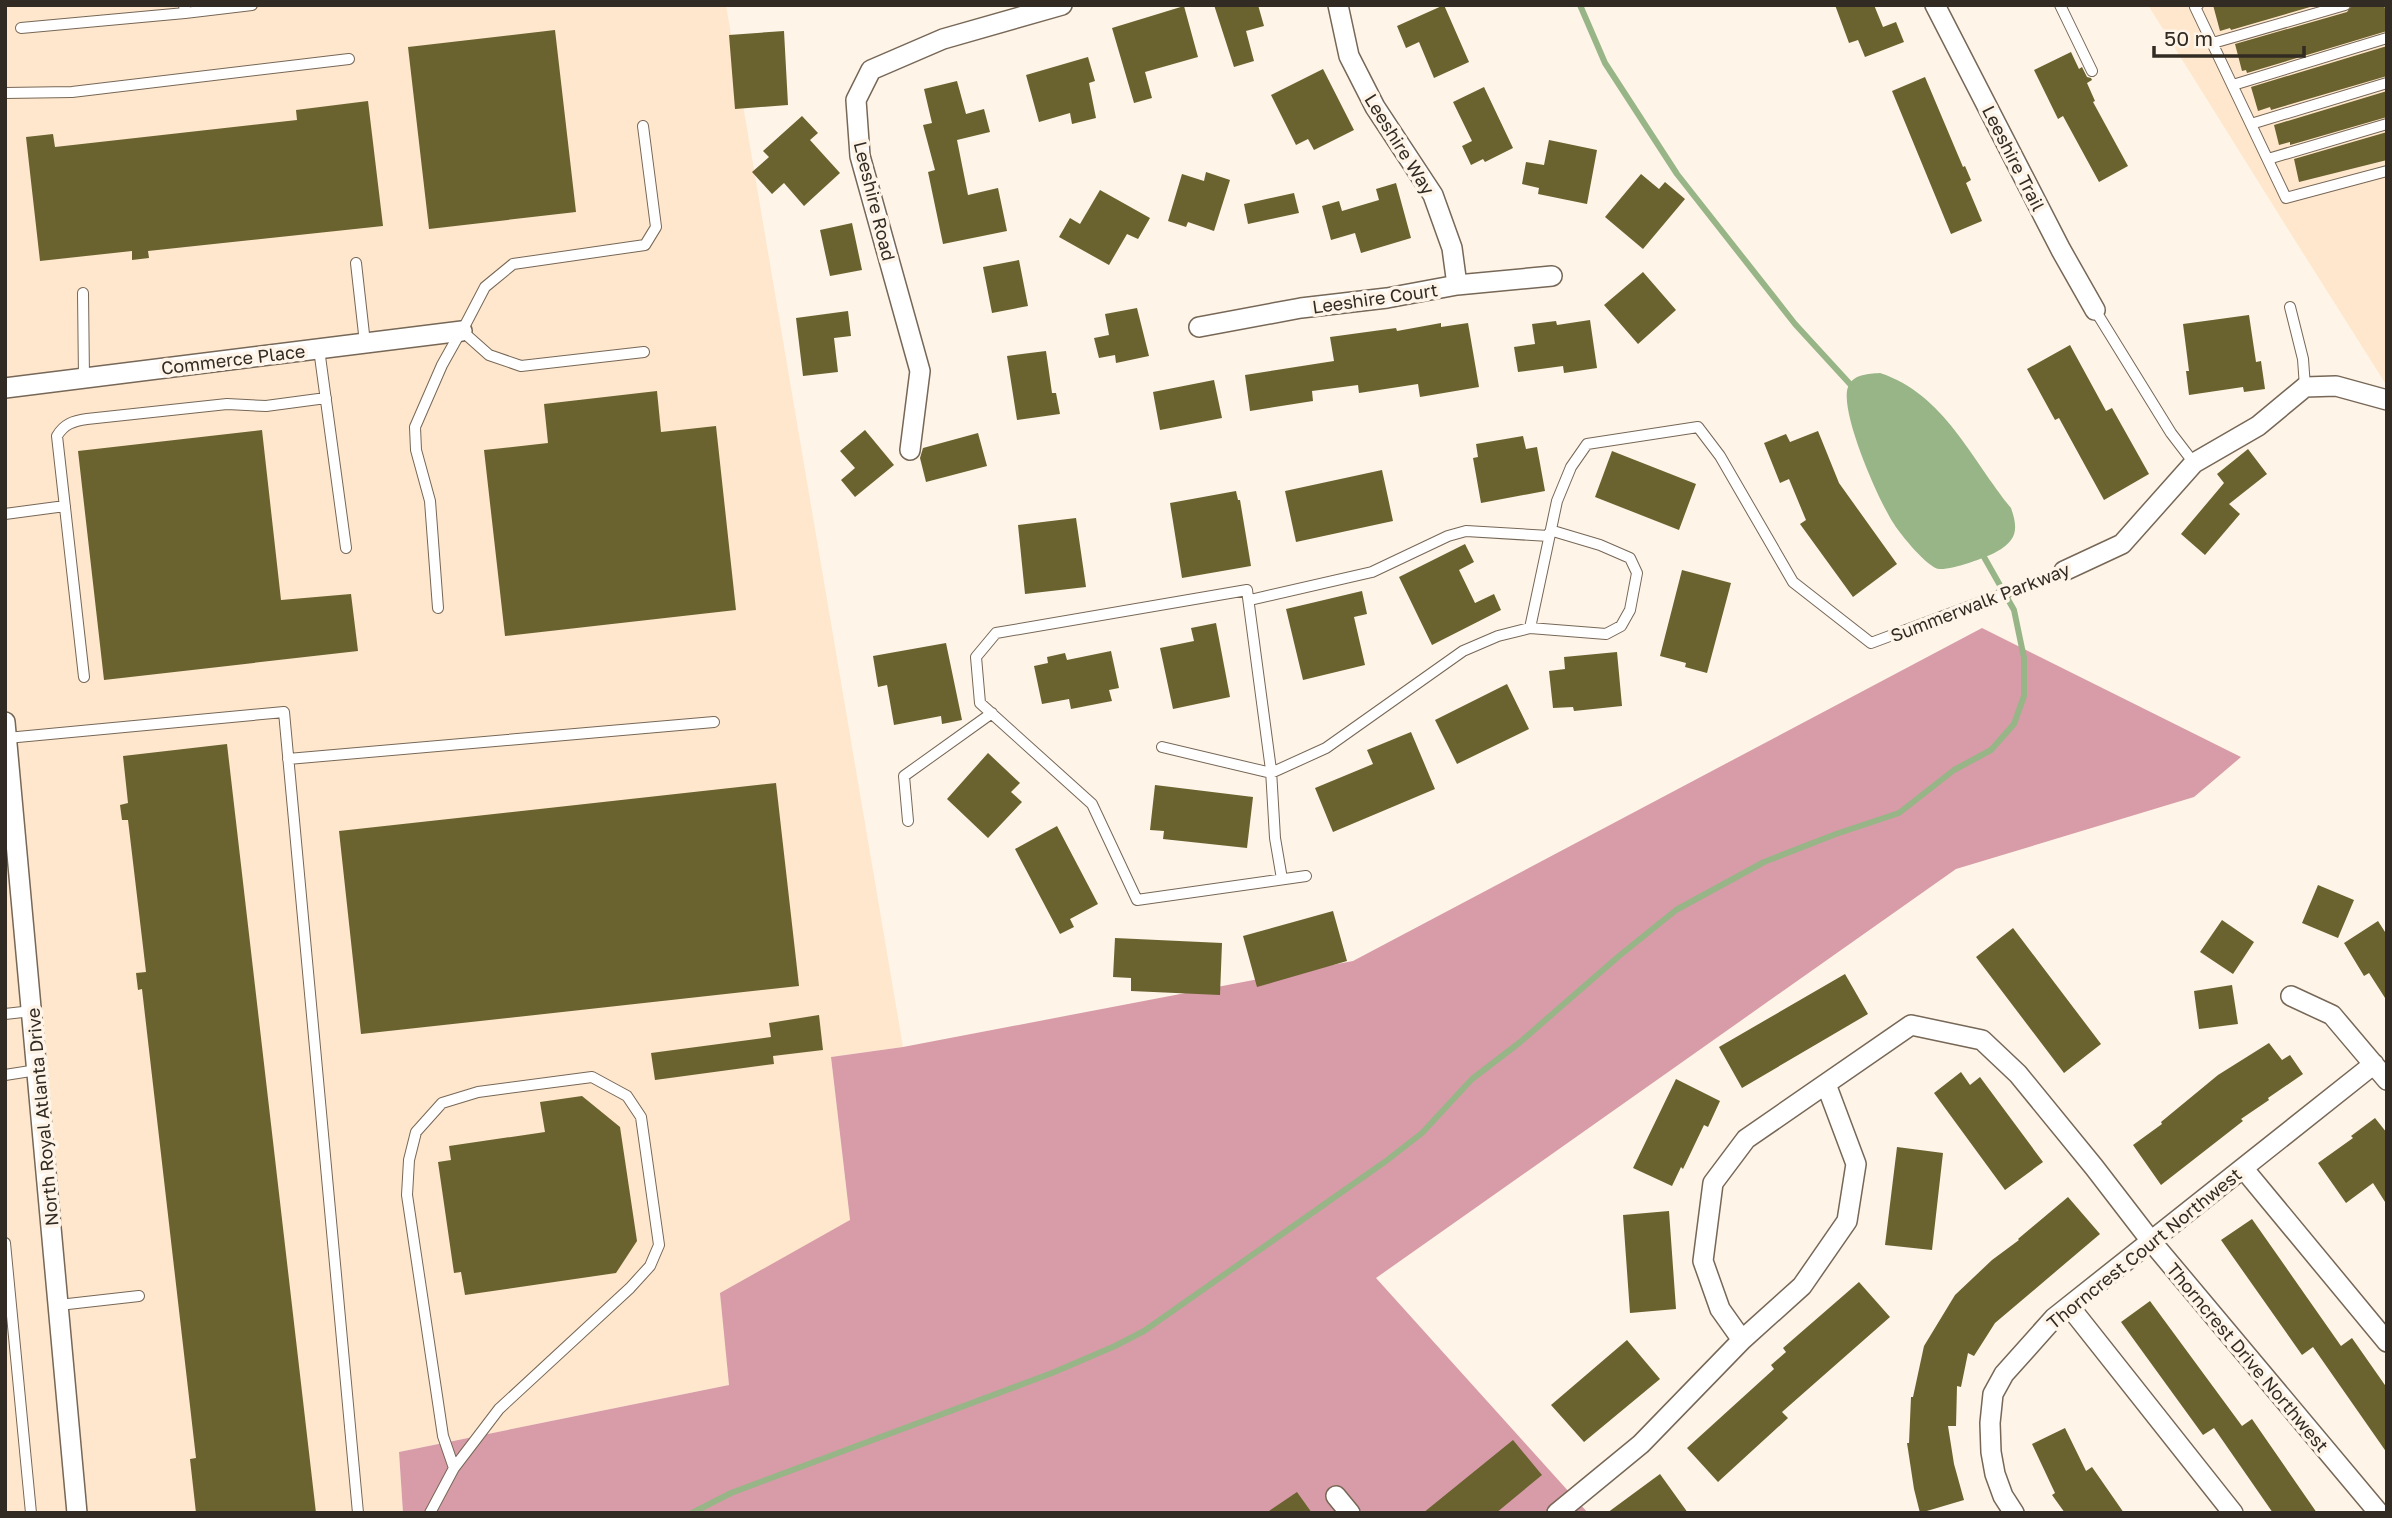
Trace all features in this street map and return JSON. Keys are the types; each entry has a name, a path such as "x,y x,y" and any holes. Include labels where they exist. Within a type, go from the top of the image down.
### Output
{"street":[{"name":"Leeshire Road","path":"910,450 920,371 860,156 856,100 871,70 943,39 1062,5"},
{"name":"Leeshire Way","path":"1338,5 1349,56 1375,107 1433,195 1452,248 1457,285"},
{"name":"Leeshire Trail","path":"1935,5 2061,250 2095,310"},
{"name":"Leeshire Court","path":"1199,327 1300,308 1387,298 1457,285 1552,276"},
{"name":"Commerce Place","path":"5,387 462,331"},
{"path":"2305,387 2336,386 2387,400"},
{"name":"Summerwalk Parkway","path":"2064,571 2122,544 2193,463 2258,426 2305,387"},
{"name":"North Royal Atlanta Drive","path":"6,730 78,1513"},
{"path":"2291,996 2332,1015 2380,1072"},
{"name":"Thorncrest Drive Northwest","path":"1742,1340 1720,1310 1703,1261 1713,1183 1746,1139 1911,1025 1982,1040 2018,1074 2151,1241 2379,1513"},
{"name":"Thorncrest Court Northwest","path":"2014,1513 2003,1496 1991,1452 1993,1394 2004,1374 2054,1318 2243,1168 2380,1072"},
{"path":"1557,1513 1641,1444 1742,1340 1802,1286 1847,1220 1856,1164 1826,1084"},
{"path":"2243,1168 2387,1342"},
{"path":"2069,1306 2233,1513"},
{"path":"1336,1496 1350,1513"}],"lane":[{"path":"21,28 185,9 252,5"},
{"path":"2060,5 2092,71"},
{"path":"2198,5 2195,7 2286,198 2387,171"},
{"path":"2213,43 2345,5"},
{"path":"2232,85 2387,38"},
{"path":"5,93 72,92 349,60"},
{"path":"2251,124 2387,83"},
{"path":"2268,159 2387,124"},
{"path":"438,608 430,501 416,450 415,427 442,365 485,288 513,264 645,245 656,227 643,126"},
{"path":"356,263 365,343"},
{"path":"83,293 85,378"},
{"path":"2290,307 2302,359 2305,387"},
{"path":"2095,310 2171,433 2193,463"},
{"path":"462,331 489,355 521,366 644,352"},
{"path":"320,349 346,548"},
{"path":"84,677 57,436 62,427 74,421 226,404 266,407 326,398"},
{"name":"Summerwalk Parkway","path":"1530,628 1557,501 1572,467 1587,444 1698,427 1720,456 1793,582 1871,643 2064,571"},
{"path":"5,514 65,506"},
{"path":"1162,747 1271,773 1326,748 1463,651 1498,636 1530,628 1606,634 1621,626 1630,610 1637,573 1630,558 1600,544 1553,531 1549,534 1466,531 1448,536 1372,572 1248,595 996,633 976,657 980,703 1092,804 1137,900 1306,876"},
{"path":"1248,595 1282,879"},
{"path":"6,730 284,712 358,1513"},
{"path":"908,821 904,776 992,713"},
{"path":"288,759 714,722"},
{"path":"5,1014 32,1011"},
{"path":"5,1075 38,1070"},
{"path":"430,1513 454,1468 499,1409 631,1288 650,1266 659,1245 642,1117 627,1096 592,1077 478,1092 442,1103 415,1132 409,1160 407,1195 443,1436 454,1468"},
{"path":"5,1243 31,1513"},
{"path":"59,1305 139,1296"}],"shaded area":[{"path":"5,5 726,5 903,1047 831,1057 850,1221 721,1293 729,1385 399,1452 403,1513 5,1513"},
{"path":"2148,5 2387,5 2387,386 2291,234"},
{"path":"1880,373 1922,396 1954,430 2011,508 2015,528 2009,543 1968,563 1939,569 1922,557 1897,529 1879,497 1862,456 1849,415 1847,399 1848,387 1853,379"},
{"path":"1982,628 2241,757 2194,797 1956,869 1376,1278 1588,1513 403,1513 399,1452 729,1385 720,1293 850,1220 831,1057 903,1047 1353,961"}],"building":[{"path":"1214,5 1258,5 1264,26 1246,31 1254,61 1234,67"},
{"path":"1444,5 1469,62 1434,78 1419,42 1406,48 1397,26"},
{"path":"1835,5 1874,5 1883,27 1896,22 1904,42 1865,57 1858,40 1849,43"},
{"path":"2213,5 2317,5 2220,31"},
{"path":"2352,5 2384,5 2387,31 2247,73 2246,70 2242,71 2235,44 2347,12"},
{"path":"1184,6 1198,57 1145,72 1152,98 1134,103 1112,28"},
{"path":"555,30 576,212 429,229 408,47"},
{"path":"784,31 788,105 735,109 729,35"},
{"path":"2387,46 2387,76 2271,110 2270,107 2258,111 2251,87"},
{"path":"2071,52 2079,69 2082,67 2087,77 2092,80 2087,83 2095,101 2093,102 2128,166 2099,182 2063,116 2058,119 2034,70"},
{"path":"1088,57 1095,81 1089,83 1096,118 1072,124 1070,113 1039,122 1026,75"},
{"path":"1323,69 1354,130 1314,150 1308,139 1296,145 1271,95"},
{"path":"1925,77 1971,180 1966,183 1982,221 1951,234 1892,91"},
{"path":"957,81 966,114 984,109 990,132 957,140 968,195 998,188 1007,231 943,244 928,172 935,170 923,125 932,123 924,89"},
{"path":"1484,87 1513,148 1485,162 1483,159 1471,165 1462,146 1472,141 1453,102"},
{"path":"2387,91 2387,117 2290,145 2290,142 2279,145 2274,125"},
{"path":"368,101 383,226 148,251 149,258 132,260 132,251 40,261 26,137 53,134 55,147 297,120 296,110"},
{"path":"802,116 818,133 810,140 840,173 804,206 784,183 772,194 752,172 769,157 763,151"},
{"path":"2387,132 2387,160 2299,182 2294,159"},
{"path":"1549,140 1597,150 1587,204 1538,194 1539,188 1522,184 1526,162 1544,165"},
{"path":"1206,172 1230,180 1214,231 1188,222 1186,227 1168,221 1182,174 1204,181"},
{"path":"1641,174 1659,189 1665,182 1685,199 1643,249 1605,217"},
{"path":"1396,183 1411,238 1361,253 1355,233 1331,240 1322,206 1339,201 1342,211 1379,200 1376,189"},
{"path":"1100,190 1150,218 1138,239 1127,234 1109,265 1059,237 1070,218 1080,224"},
{"path":"1294,193 1299,213 1248,224 1244,204"},
{"path":"852,223 862,270 830,276 820,230"},
{"path":"1019,260 1028,306 992,313 983,267"},
{"path":"1643,272 1676,310 1638,344 1604,305"},
{"path":"1137,308 1149,356 1116,363 1115,355 1099,358 1094,338 1109,335 1105,314"},
{"path":"848,311 851,336 834,338 838,372 803,376 796,318"},
{"path":"2249,315 2256,362 2261,361 2265,389 2244,392 2243,387 2189,395 2183,324"},
{"path":"1590,320 1597,368 1564,373 1563,366 1518,372 1514,347 1535,344 1532,324 1556,321 1557,325"},
{"path":"1441,323 1441,327 1468,323 1479,387 1420,397 1418,384 1359,393 1358,385 1312,391 1313,401 1250,411 1245,375 1334,361 1330,337 1396,328 1397,331"},
{"path":"2070,345 2106,411 2112,408 2149,474 2104,500 2059,418 2055,420 2027,369"},
{"path":"1046,351 1052,393 1056,393 1060,414 1017,420 1007,356"},
{"path":"1214,380 1222,418 1160,430 1153,392"},
{"path":"657,391 661,432 716,426 736,610 505,636 484,450 548,443 544,404"},
{"path":"262,430 281,600 351,594 358,651 104,680 78,451"},
{"path":"865,430 894,465 855,497 841,480 855,468 840,451"},
{"path":"1818,431 1839,483 1897,564 1853,597 1800,524 1806,520 1789,479 1780,483 1764,443 1786,434 1790,442"},
{"path":"978,433 987,466 926,482 920,458 923,448"},
{"path":"1523,436 1526,449 1537,447 1545,491 1481,503 1473,458 1478,457 1476,444"},
{"path":"2248,449 2267,474 2229,504 2240,514 2205,555 2181,534 2224,483 2217,474"},
{"path":"1612,451 1696,484 1679,530 1595,497"},
{"path":"1382,470 1393,521 1296,542 1285,491"},
{"path":"1236,491 1240,500 1251,566 1182,578 1170,503"},
{"path":"1076,518 1086,587 1025,594 1018,525"},
{"path":"1465,544 1474,562 1459,570 1475,603 1494,594 1501,610 1432,645 1399,577"},
{"path":"1682,570 1731,583 1707,673 1685,667 1686,663 1660,656"},
{"path":"1362,591 1367,614 1354,617 1365,665 1303,680 1286,609"},
{"path":"1216,623 1230,697 1173,709 1160,648 1194,641 1191,628"},
{"path":"946,643 962,720 942,724 941,716 894,725 887,685 878,687 873,656"},
{"path":"1111,651 1119,688 1109,690 1112,701 1071,709 1069,699 1042,704 1034,666 1048,663 1047,657 1065,653 1067,660"},
{"path":"1617,652 1622,706 1574,711 1573,707 1553,708 1549,671 1565,669 1564,657"},
{"path":"1507,684 1529,729 1457,764 1435,720"},
{"path":"1411,732 1435,789 1333,832 1315,788 1373,764 1367,750"},
{"path":"227,744 316,1513 196,1513 190,1459 196,1458 142,989 138,990 136,973 146,972 128,820 122,820 120,805 128,803 123,756"},
{"path":"988,753 1020,783 1011,792 1022,802 988,838 947,799"},
{"path":"776,783 799,986 361,1034 339,831"},
{"path":"1155,785 1253,797 1247,848 1163,839 1164,831 1150,830"},
{"path":"1057,826 1098,904 1070,919 1074,927 1060,934 1015,849"},
{"path":"2318,885 2354,900 2338,938 2302,923"},
{"path":"1333,911 1347,961 1257,987 1243,936"},
{"path":"2222,920 2254,942 2233,974 2200,952"},
{"path":"2378,921 2387,935 2387,1001 2369,973 2364,976 2344,943"},
{"path":"2013,928 2101,1044 2064,1073 1976,957"},
{"path":"1115,938 1222,943 1220,995 1131,991 1131,978 1113,977"},
{"path":"1845,974 1868,1014 1742,1088 1719,1047"},
{"path":"2232,985 2238,1024 2199,1029 2194,991"},
{"path":"819,1015 823,1050 773,1056 774,1064 655,1080 651,1053 771,1037 769,1023"},
{"path":"2269,1043 2282,1060 2290,1055 2303,1074 2241,1119 2243,1121 2161,1185 2133,1145 2162,1124 2161,1122 2218,1075"},
{"path":"1961,1072 1970,1085 1980,1077 2043,1162 2005,1190 1934,1093"},
{"path":"1676,1079 1720,1101 1708,1127 1704,1125 1672,1186 1633,1168"},
{"path":"582,1096 620,1127 637,1241 616,1273 465,1295 461,1272 454,1273 438,1162 451,1160 449,1146 545,1132 540,1102"},
{"path":"2375,1118 2387,1133 2387,1205 2373,1183 2346,1203 2318,1163"},
{"path":"1897,1147 1943,1153 1932,1250 1885,1245"},
{"path":"2068,1197 2100,1234 1995,1323 1974,1356 1968,1353 1961,1387 1957,1386 1956,1426 1948,1426 1954,1464 1964,1500 1920,1513 1907,1443 1911,1397 1924,1346 1955,1295 1992,1260"},
{"path":"1669,1211 1676,1309 1630,1313 1623,1215"},
{"path":"2252,1219 2341,1346 2352,1338 2387,1388 2387,1453 2313,1347 2302,1355 2221,1240"},
{"path":"1859,1282 1890,1317 1782,1412 1788,1418 1718,1482 1687,1448 1774,1369 1771,1365 1786,1352 1783,1348"},
{"path":"2150,1301 2242,1426 2252,1419 2317,1513 2273,1513 2214,1428 2203,1435 2121,1322"},
{"path":"1627,1340 1660,1379 1584,1442 1551,1405"},
{"path":"2065,1428 2086,1471 2092,1467 2124,1513 2065,1513 2052,1495 2055,1493 2032,1444"},
{"path":"1513,1440 1542,1475 1496,1513 1423,1513"},
{"path":"1660,1474 1688,1513 1607,1513"},
{"path":"1297,1492 1312,1513 1266,1513"}],"waterway":[{"path":"1580,5 1605,63 1677,174 1795,324 1850,384"},
{"path":"692,1513 731,1493 1052,1373 1144,1331 1422,1133 1472,1079 1519,1043 1676,910 1764,862 1899,813 1954,770 1991,750 2014,724 2024,696 2024,658 2014,610 1984,557"}]}
